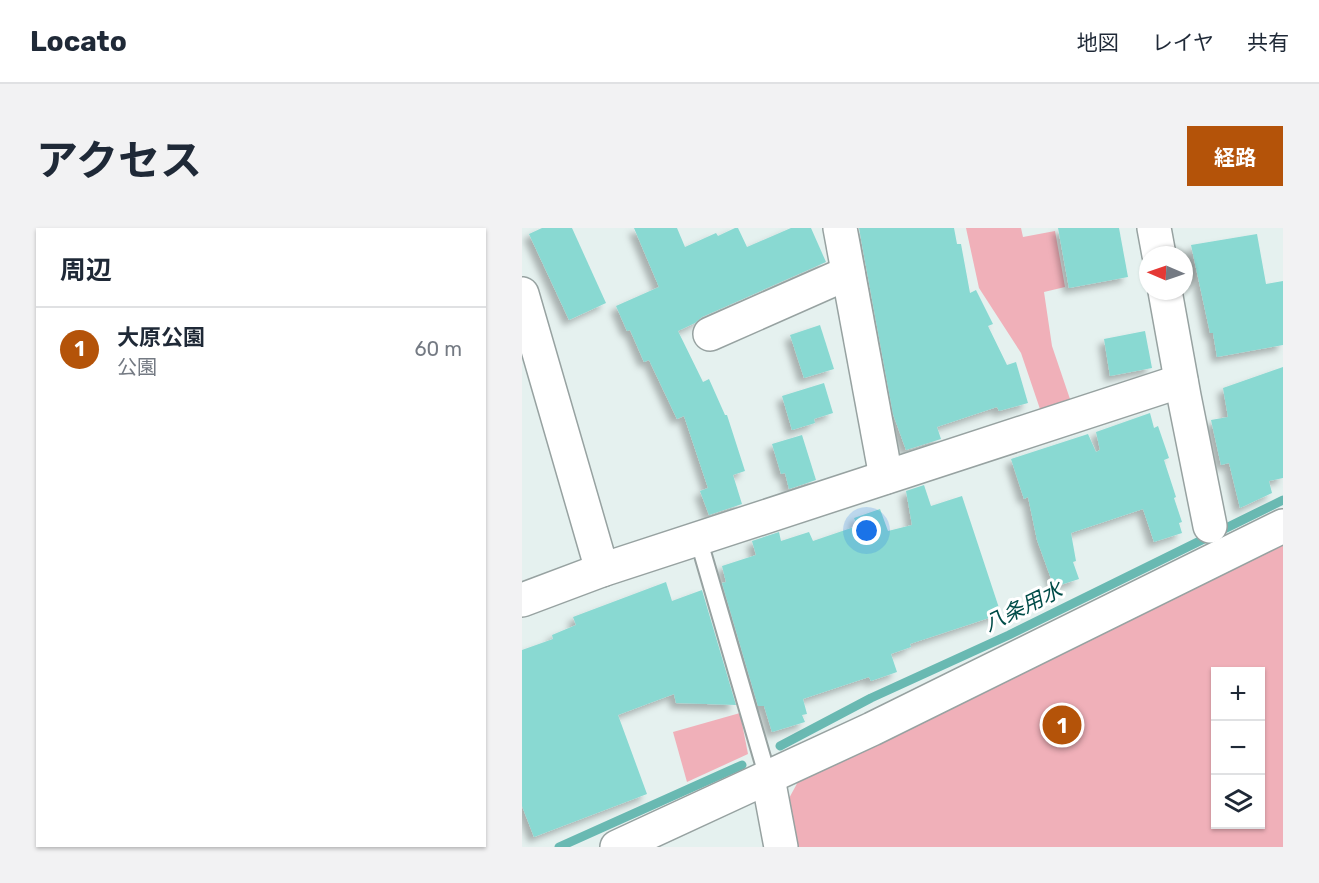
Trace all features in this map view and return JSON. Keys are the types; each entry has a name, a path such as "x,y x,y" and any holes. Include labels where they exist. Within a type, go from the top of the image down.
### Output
{"street":[{"path":"840,228 886,477"},
{"path":"1154,228 1157,246"},
{"path":"710,334 848,273"},
{"path":"522,294 602,570"},
{"path":"1167,300 1210,526"},
{"path":"522,600 698,538 1181,381"},
{"path":"617,847 872,729 1283,526"},
{"path":"768,778 781,847"}],"lane":[{"path":"698,538 768,778"}],"shaded area":[{"path":"966,228 1021,228 1023,237 1055,231 1065,287 1044,292 1052,346 1071,402 1041,412 1021,353 979,288"},
{"path":"1283,540 1283,847 795,847 787,802 800,778"},
{"path":"740,713 748,754 687,782 673,732"}],"building":[{"path":"542,228 572,228 606,303 569,320 529,234"},
{"path":"634,228 677,228 685,247 716,233 718,236 738,228 747,247 791,228 811,228 826,262 702,317 678,331 703,382 709,379 727,415 745,471 733,475 742,504 709,515 700,491 708,488 684,416 677,419 649,360 644,362 616,306 659,287"},
{"path":"859,228 954,228 957,244 961,244 970,293 976,290 993,324 988,326 1007,365 1016,362 1028,403 999,411 997,407 937,427 941,439 906,450 893,414"},
{"path":"1058,228 1119,228 1128,277 1069,288"},
{"path":"1257,234 1266,284 1283,281 1283,345 1217,357 1191,245"},
{"path":"820,325 834,369 804,378 790,335"},
{"path":"1145,331 1152,368 1110,376 1104,339"},
{"path":"1283,367 1283,478 1269,481 1272,493 1240,508 1229,463 1221,465 1211,420 1228,417 1223,388"},
{"path":"824,383 833,413 814,419 815,423 792,430 782,396"},
{"path":"1150,413 1154,428 1158,426 1169,458 1164,460 1176,497 1174,498 1182,522 1179,523 1182,533 1154,542 1143,509 1071,533 1076,561 1073,562 1079,579 1054,587 1037,540 1028,497 1024,499 1011,459 1088,434 1096,452 1100,450 1096,432"},
{"path":"802,435 816,480 789,489 785,473 781,474 772,444"},
{"path":"924,485 931,506 962,496 1001,614 910,644 911,647 891,654 897,672 871,681 869,677 803,699 807,714 802,715 805,722 772,732 764,706 758,706 722,583 726,582 722,566 756,555 752,541 779,532 781,541 809,532 813,541 857,526 854,518 880,509 888,531 912,525 906,491"},
{"path":"666,582 672,601 702,590 736,705 676,703 674,694 618,715 647,794 534,837 522,806 522,650 553,639 552,635 576,625 573,617"}],"waterway":[{"name":"八条用水","path":"780,746 871,698 1009,635 1283,500"},
{"name":"八条用水","path":"559,847 742,765"}],"place":[{"name":"大原公園","path":"1062,725"}]}
